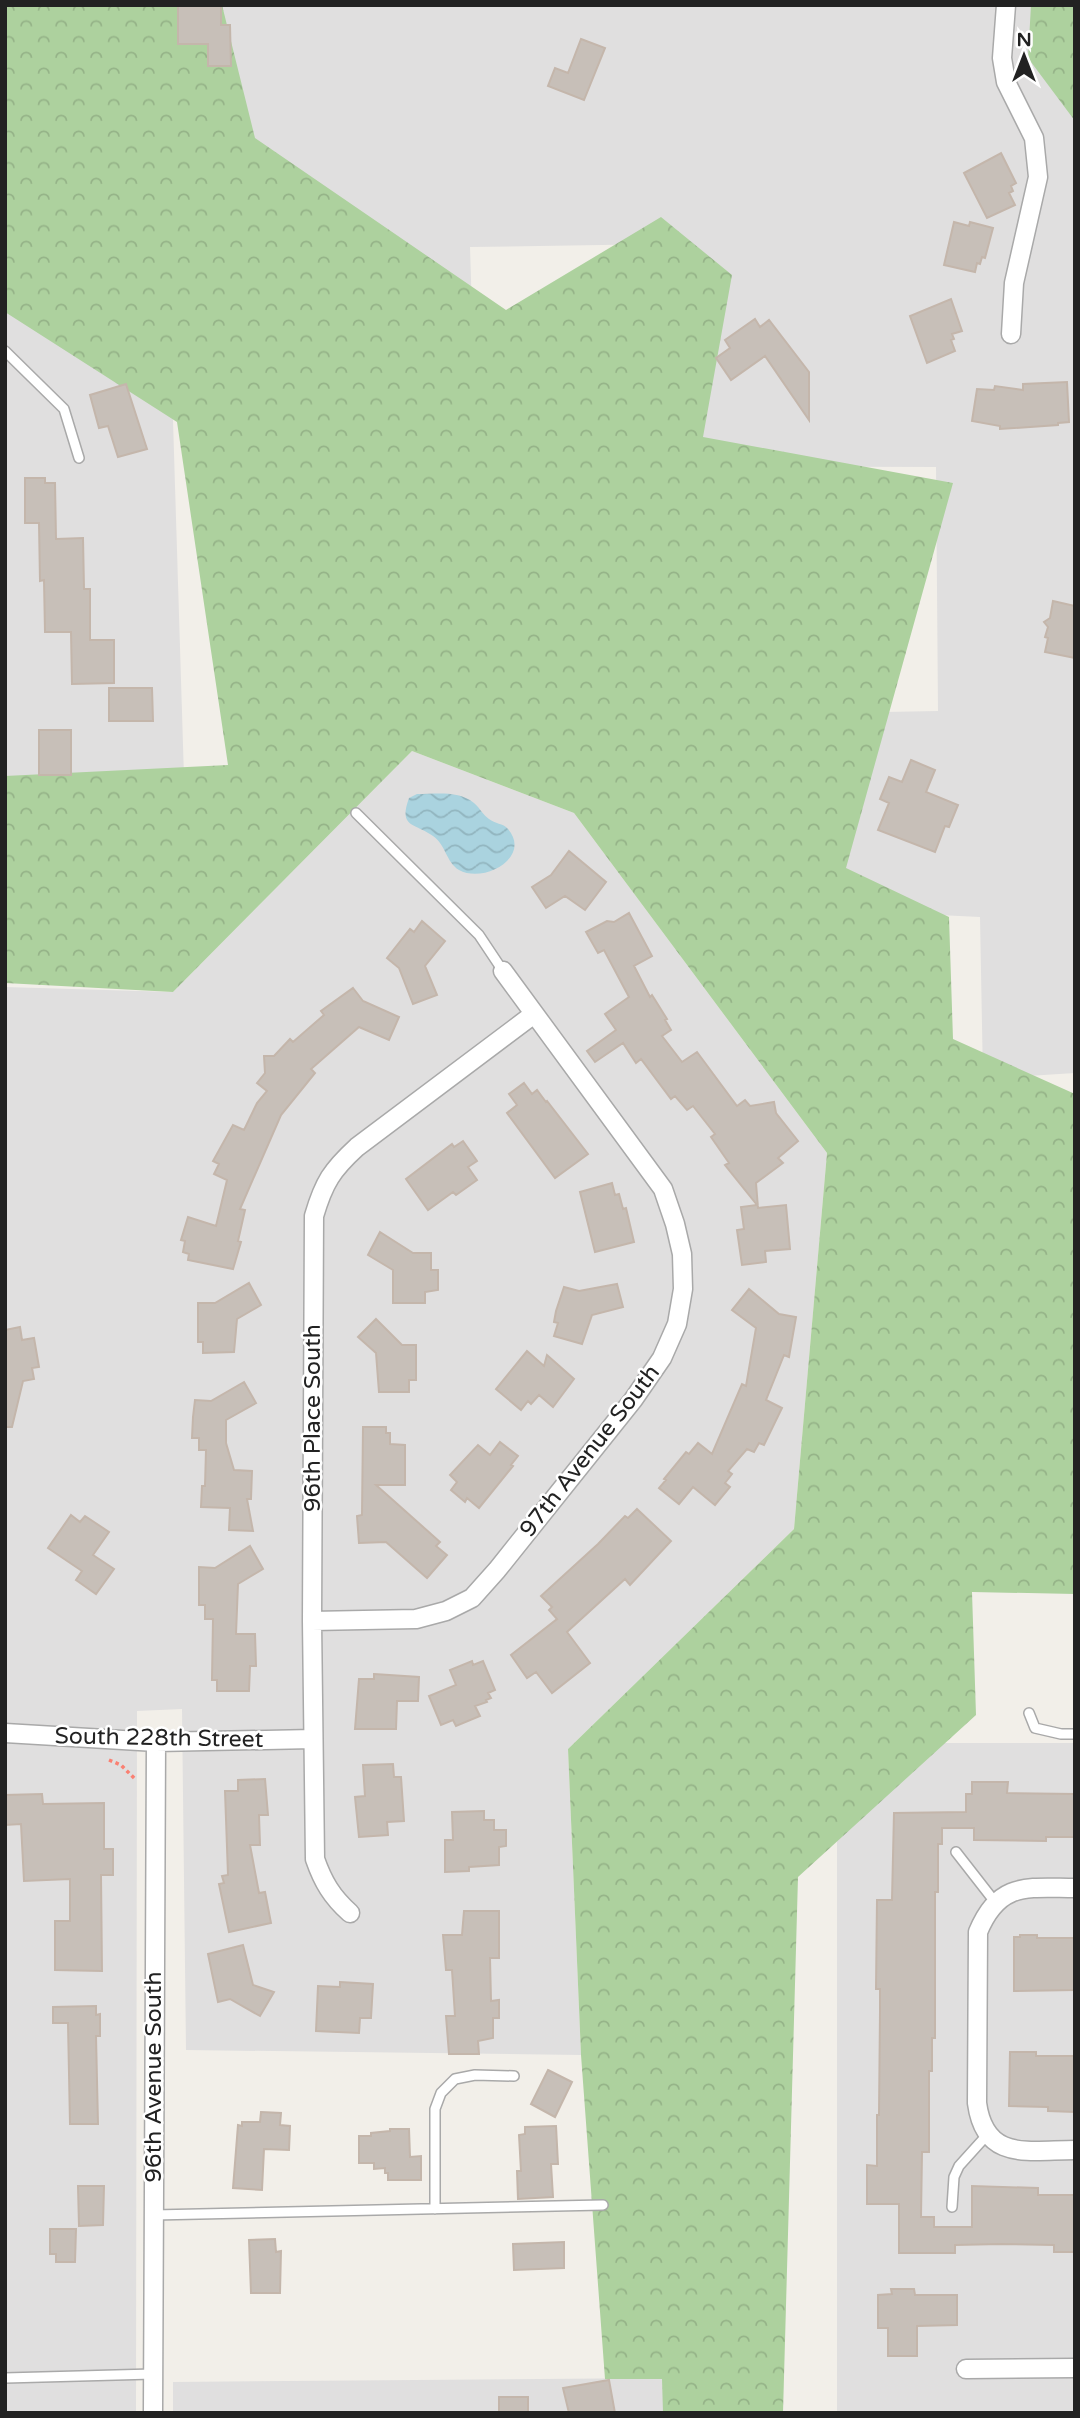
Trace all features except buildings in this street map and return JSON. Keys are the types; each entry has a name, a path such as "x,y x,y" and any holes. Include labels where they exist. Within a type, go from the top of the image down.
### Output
{"street":[{"path":"1006,5 1002,58 1006,82 1034,138 1038,177 1014,283 1011,334"},
{"name":"97th Avenue South","path":"312,1621 416,1619 446,1611 472,1598 633,1400 662,1358 677,1324 683,1289 682,1254 663,1189 503,971"},
{"name":"96th Place South","path":"350,1913 325,1886 314,1860 314,1216 321,1191 335,1168 357,1147 534,1014"},
{"name":"South 228th Street","path":"5,1733 156,1742 313,1739"},
{"name":"96th Avenue South","path":"153,2413 156,1742"},
{"path":"1075,1888 1026,1888 1011,1892 995,1902 985,1914 978,1932 977,2103 979,2118 987,2135 996,2143 1012,2150 1075,2150"},
{"path":"965,2369 1075,2368"}],"lane":[{"path":"5,351 64,409 79,458"},
{"path":"356,813 479,935 503,971"},
{"path":"1029,1713 1035,1728 1075,1734"},
{"path":"956,1852 995,1902"},
{"path":"435,2208 435,2109 441,2093 455,2079 475,2075 514,2076"},
{"path":"952,2207 954,2178 959,2166 987,2135"},
{"path":"153,2215 603,2205"},
{"path":"5,2378 153,2374"}],"path":[{"path":"100,1758 121,1765 139,1784"}],"shaded area":[{"path":"171,5 1075,5 1075,1073 983,1079 980,917 836,910 831,713 938,711 936,467 655,466 664,244 470,247 472,312 175,136"},
{"path":"5,305 172,388 184,777 5,778"},
{"path":"412,751 574,813 827,1153 794,1529 568,1749 581,2055 186,2050 182,1709 137,1711 136,2413 5,2413 5,987 173,992"},
{"path":"837,1743 1075,1743 1075,2413 837,2413"},
{"path":"663,2378 663,2413 173,2413 173,2382"}],"green space":[{"path":"5,5 222,5 255,138 506,310 661,217 732,275 703,437 953,483 846,868 949,917 953,1039 1075,1094 1075,1594 972,1592 976,1715 798,1877 783,2413 663,2413 662,2379 605,2379 581,2055 568,1749 794,1529 827,1153 574,813 412,751 173,992 5,983 5,776 228,765 177,422 5,312"},
{"path":"1031,5 1075,5 1075,121 1028,58"}],"water":[{"path":"417,794 454,794 474,803 485,816 508,829 514,839 510,858 492,871 469,873 459,870 451,863 437,840 407,820 409,798"}]}
